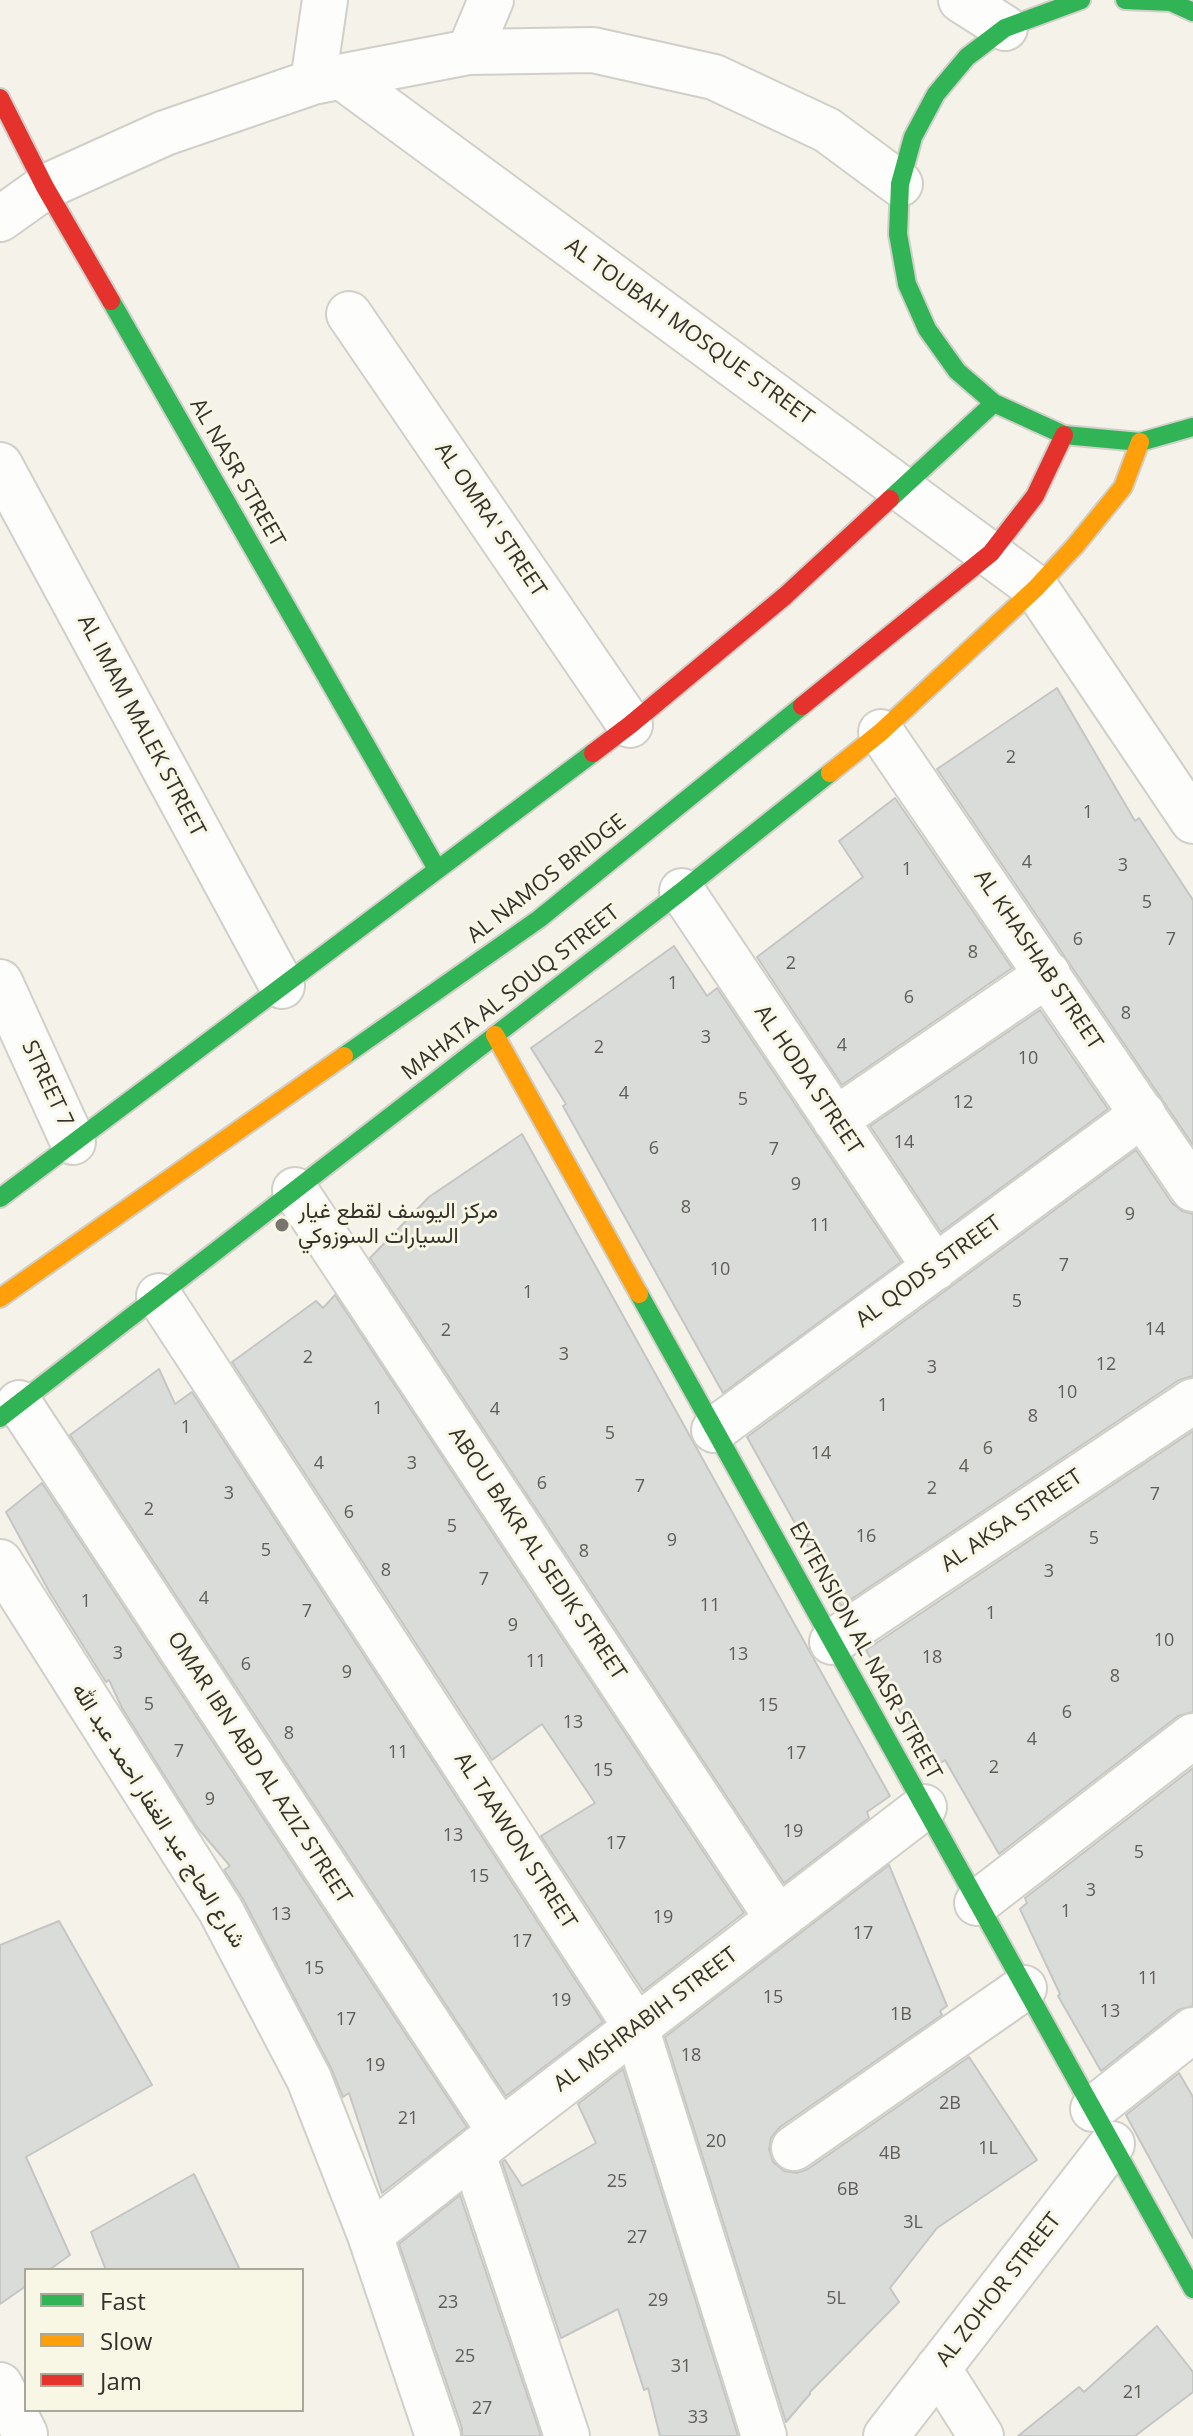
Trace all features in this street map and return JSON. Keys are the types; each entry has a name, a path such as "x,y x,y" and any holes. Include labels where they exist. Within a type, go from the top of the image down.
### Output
{"street":[{"path":"325,0 327,80"},
{"path":"469,52 491,0"},
{"path":"961,0 1005,28"},
{"path":"1081,0 1005,28 967,57 936,94 913,137 900,184 898,234 907,284 927,329 957,371 994,403 1064,435 1140,442 1193,427"},
{"path":"1125,0 1171,2 1193,12"},
{"path":"0,219 45,187 165,133 327,80 469,52 593,50 714,77 827,130 900,184"},
{"name":"AL TOUBAH MOSQUE STREET","path":"327,80 902,488 1036,588 1193,821"},
{"name":"AL NASR STREET","path":"0,98 45,187 437,869"},
{"name":"AL OMRA' STREET","path":"349,314 630,725"},
{"path":"0,1198 630,725 785,596 994,403"},
{"name":"AL NAMOS BRIDGE","path":"0,1298 539,919 991,553 1035,496 1064,435"},
{"name":"MAHATA AL SOUQ STREET","path":"10,1411 682,891 881,732 1036,588 1092,527 1123,487 1140,442"},
{"name":"AL IMAM MALEK STREET","path":"0,465 282,986"},
{"name":"AL KHASHAB STREET","path":"881,732 1193,1189"},
{"name":"AL HODA STREET","path":"682,891 935,1268"},
{"path":"835,1120 1048,974"},
{"name":"STREET 7","path":"0,982 73,1142"},
{"name":"EXTENSION AL NASR STREET","path":"495,1035 1102,2126 1182,2241 1193,2289"},
{"name":"AL QODS STREET","path":"714,1430 1143,1114"},
{"name":"ABOU BAKR AL SEDIK STREET","path":"295,1190 778,1919"},
{"name":"AL TAAWON STREET","path":"159,1296 636,2027 764,2436"},
{"name":"AL AKSA STREET","path":"832,1642 1193,1401"},
{"name":"OMAR IBN ABD AL AZIZ STREET","path":"10,1411 486,2143 567,2436"},
{"name":"شارع الحاج عبد الغفار احمد عبد الله","path":"0,1562 221,1911 309,2079 370,2235 438,2436"},
{"path":"977,1903 1193,1736"},
{"name":"AL MSHRABIH STREET","path":"370,2235 924,1807"},
{"path":"794,2148 1024,1988"},
{"name":"AL ZOHOR STREET","path":"886,2436 938,2368 1102,2126 1193,2030"},
{"path":"938,2368 981,2436"},
{"path":"0,2385 25,2434"}],"building":[{"path":"1057,688 1135,821 1139,818 1193,900 1193,1145 937,769"},
{"path":"895,798 1012,968 842,1085 757,957 863,877 839,841"},
{"path":"674,946 707,996 717,988 901,1262 723,1393 563,1106 566,1104 531,1048"},
{"path":"1040,1010 1108,1109 941,1232 870,1126"},
{"path":"522,1134 890,1796 867,1812 869,1818 784,1883 370,1258 429,1197"},
{"path":"1136,1150 1172,1203 1182,1211 1193,1214 1193,1376 1179,1380 841,1606 747,1437"},
{"path":"335,1295 744,1913 643,1991 541,1836 595,1803 542,1724 492,1760 232,1362 316,1301 323,1308"},
{"path":"159,1369 175,1404 192,1392 603,2022 506,2096 70,1435"},
{"path":"1193,1431 1193,1712 1178,1716 999,1854 945,1760 932,1769 866,1650"},
{"path":"42,1483 467,2127 382,2193 349,2093 343,2097 243,1899 224,1870 230,1866 196,1826 122,1708 109,1680 106,1682 50,1593 6,1512"},
{"path":"1193,1768 1193,2006 1178,2010 1101,2071 1058,1996 1060,1994 1020,1909 1027,1903 1025,1898"},
{"path":"889,1865 947,2006 940,2011 942,2015 780,2127 771,2138 769,2149 773,2162 784,2171 797,2173 808,2169 969,2057 1037,2160 937,2228 890,2288 899,2302 810,2392 786,2422 665,2037"},
{"path":"59,1921 152,2085 26,2157 70,2255 52,2268 24,2268 24,2287 0,2304 0,1945"},
{"path":"623,2069 738,2436 660,2436 648,2388 644,2390 618,2309 561,2338 502,2162 505,2160 522,2186 596,2143 578,2104"},
{"path":"1179,2073 1193,2097 1193,2238 1126,2115"},
{"path":"194,2174 239,2268 105,2268 91,2232"},
{"path":"460,2195 541,2436 462,2436 462,2428 399,2244"},
{"path":"1157,2326 1193,2372 1193,2392 1135,2436 1018,2436 1079,2387 1084,2392"}],"traffic: fast":[{"path":"1081,0 1005,28 967,57 936,94 913,137 900,184 898,234 907,284 927,329 957,371 994,403 1064,435 1140,442 1193,427"},
{"path":"1125,0 1171,2 1193,12"},
{"path":"111,301 437,869"},
{"path":"890,499 994,403"},
{"path":"344,1056 539,919 802,706"},
{"path":"0,1198 593,753"},
{"path":"0,1418 830,773"},
{"path":"639,1294 1193,2289"}],"traffic: slow":[{"path":"830,773 881,732 1036,588 1123,487 1140,442"},
{"path":"495,1035 639,1294"},
{"path":"0,1298 344,1056"}],"traffic: jam":[{"path":"0,98 45,187 111,301"},
{"path":"802,706 991,553 1035,496 1064,435"},
{"path":"593,753 785,596 890,499"}],"place":[{"name":"مركز اليوسف لقطع غيار السيارات السوزوكي","path":"282,1225"}]}
